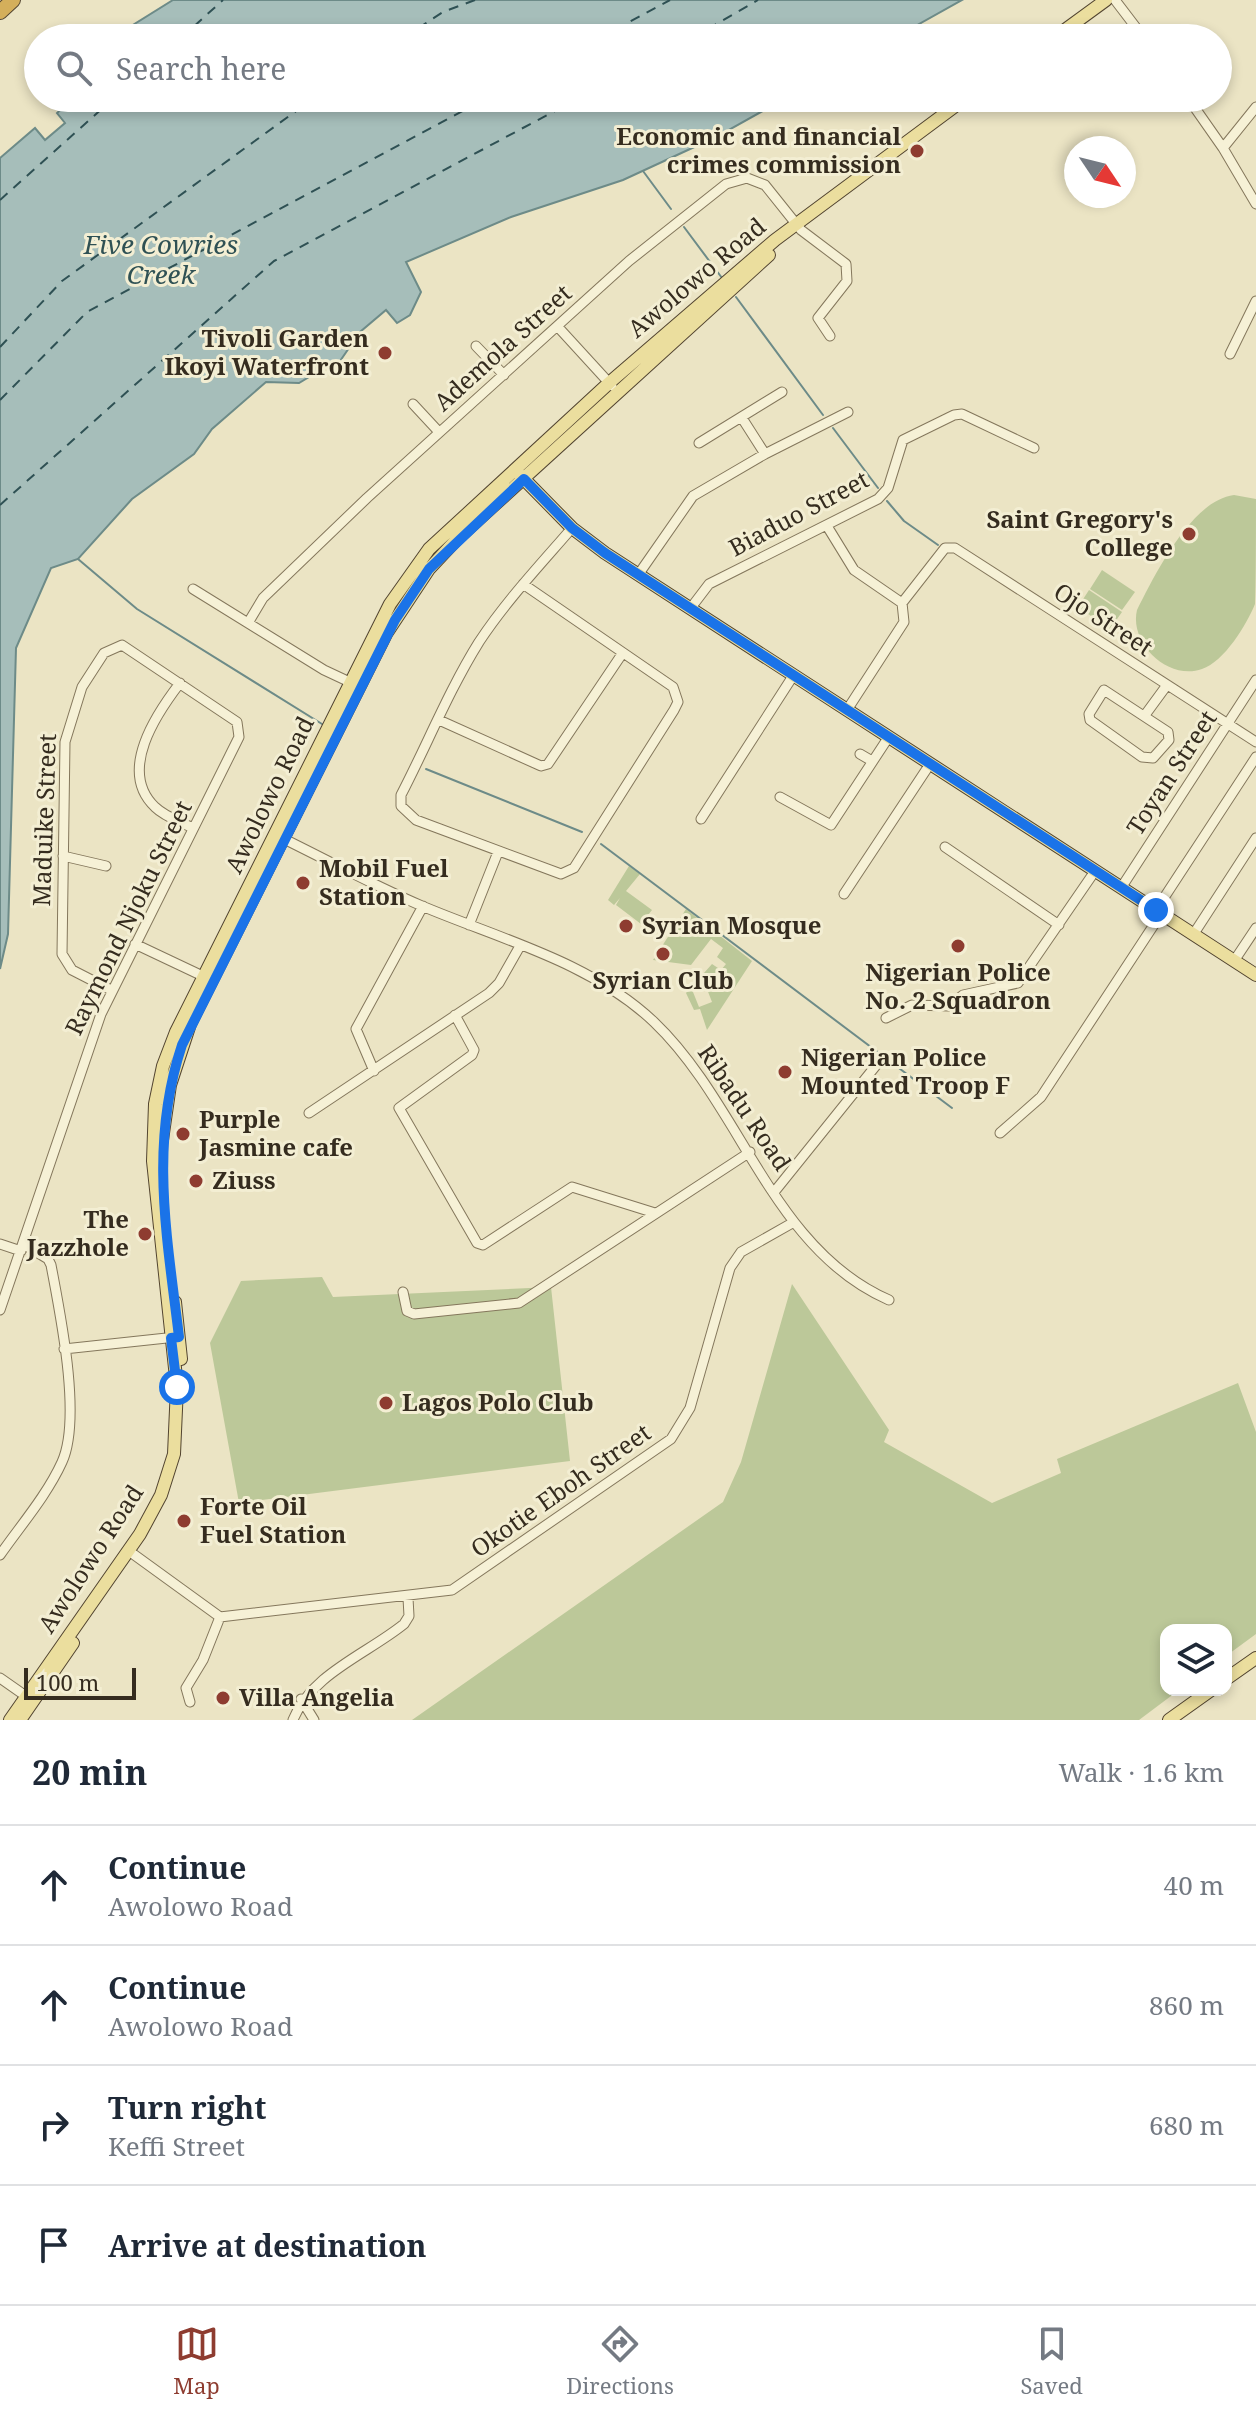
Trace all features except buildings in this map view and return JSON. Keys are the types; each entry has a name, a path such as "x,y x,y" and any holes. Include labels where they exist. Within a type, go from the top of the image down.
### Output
{"highway":[{"path":"0,12 13,0"}],"main road":[{"path":"1061,24 1093,0"},
{"path":"1073,24 1106,0"},
{"name":"Awolowo Road","path":"10,1720 29,1698 164,1505 177,1467 184,1399 175,1338 161,1163 162,1132 175,1066 208,979 355,684 429,569 519,475 613,387 799,228 948,112"},
{"name":"Awolowo Road","path":"799,228 914,150 962,112"},
{"path":"519,475 572,528 638,575 1256,975"},
{"path":"1232,1675 1256,1658"},
{"path":"1169,1720 1203,1696"},
{"name":"Awolowo Road","path":"20,1720 29,1698"}],"street":[{"path":"1115,0 1133,24"},
{"path":"1223,148 1256,107"},
{"path":"1198,112 1256,204"},
{"name":"Ademola Street","path":"248,623 263,598 439,432 671,225 726,184 747,178 765,185 799,228 846,264 847,281 818,318 830,336"},
{"path":"1230,354 1256,301"},
{"path":"558,327 613,387"},
{"path":"476,346 504,375"},
{"path":"699,443 782,392"},
{"path":"413,404 439,432"},
{"path":"638,575 693,496 765,454 848,412"},
{"name":"Biaduo Street","path":"690,609 709,584 827,526 885,493 903,440 954,415 962,414 1034,448"},
{"path":"742,418 765,454"},
{"path":"827,526 854,570 902,603 904,622 847,710"},
{"path":"523,584 673,687 678,702 568,872 561,874 416,820 401,806 401,795 477,646 523,584 572,528"},
{"name":"Ojo Street","path":"902,603 948,546 1256,742"},
{"path":"193,589 324,670 355,684"},
{"name":"Maduike Street","path":"111,990 72,970 62,954 65,742 69,722 82,687 104,653 122,645 180,683"},
{"path":"439,720 541,766 548,764 622,654"},
{"path":"701,819 793,676"},
{"name":"Toyan Street","path":"1121,888 1256,680"},
{"path":"180,683 144,738 143,788 159,810 193,828"},
{"name":"Raymond Njoku Street","path":"0,1310 69,1100 111,990 239,737 237,722 180,683"},
{"path":"1145,715 1167,685"},
{"path":"1104,690 1145,715 1168,732 1169,740 1153,758 1142,757 1090,720 1089,714 1104,690"},
{"path":"780,797 831,825 888,738"},
{"path":"860,754 872,761"},
{"path":"1000,1133 1041,1097 1256,757"},
{"path":"844,894 930,764"},
{"name":"Ribadu Road","path":"280,837 423,906 582,972 653,1021 693,1064 794,1222 841,1274 889,1300"},
{"path":"1193,935 1256,838"},
{"path":"945,847 1059,925"},
{"path":"469,925 498,852"},
{"path":"63,856 106,866"},
{"path":"886,1018 912,1005 949,1006 963,995 1011,987 1026,975 1095,871"},
{"path":"374,1071 356,1029 423,906"},
{"path":"1234,961 1256,928"},
{"path":"135,944 208,979"},
{"path":"309,1113 499,983 520,946"},
{"path":"455,1015 474,1050 472,1055 399,1108 477,1243 483,1245 572,1187 655,1213"},
{"path":"775,1191 878,1063"},
{"path":"403,1292 407,1311 414,1314 519,1303 750,1152"},
{"name":"Okotie Eboh Street","path":"220,1617 435,1595 465,1583 671,1439 690,1408 730,1268 741,1252 794,1222"},
{"path":"0,1244 22,1247 48,1259 64,1349 70,1421 66,1450 53,1478 0,1555"},
{"path":"64,1349 175,1338"},
{"path":"131,1553 220,1617 203,1660 186,1688 190,1702"},
{"path":"293,1720 301,1699 404,1624 409,1616 408,1598"},
{"path":"0,1678 29,1698"},
{"path":"301,1699 314,1720"}],"green space":[{"path":"1234,495 1256,499 1255,604 1241,632 1218,659 1202,669 1176,669 1164,664 1145,646 1136,623 1137,610 1176,541 1190,524 1219,500"},
{"path":"1102,570 1135,592 1122,610 1090,589"},
{"path":"1089,590 1122,612 1110,629 1078,607"},
{"path":"629,866 640,874 626,891 652,910 641,924 616,905 620,898 614,905 608,900"},
{"path":"686,909 752,961 707,1030 700,1009 694,1010 686,993 691,987 699,1007 712,1002 705,984 712,985 714,976 704,973 712,964 721,970 726,964 717,957 723,948 711,939 691,965 653,960"},
{"name":"Lagos Polo Club","path":"322,1277 333,1297 551,1287 570,1461 239,1503 210,1343 241,1281"},
{"path":"792,1284 889,1430 884,1442 992,1503 1061,1473 1057,1459 1238,1383 1256,1432 1256,1634 1232,1652 1232,1624 1160,1624 1160,1696 1171,1696 1139,1720 412,1720 723,1502 741,1462"}],"water":[{"path":"173,0 962,0 919,24 134,24"},
{"name":"Five Cowries Creek","path":"761,112 716,137 623,180 511,217 406,262 421,292 410,315 397,323 386,310 360,332 338,364 334,362 299,383 266,382 212,429 194,454 132,499 78,559 51,568 16,648 8,934 0,969 0,158 35,128 45,140 65,123 57,113"}],"waterway":[{"path":"643,171 671,209"},
{"path":"684,227 722,278"},
{"path":"736,297 823,415"},
{"path":"833,428 878,488"},
{"path":"887,501 904,521 938,545"},
{"path":"78,559 137,609 322,724"},
{"path":"426,769 582,832"},
{"path":"601,844 952,1108"}],"ferry route":[{"path":"196,24 223,0"},
{"path":"425,24 443,12 475,0"},
{"path":"625,24 670,0"},
{"path":"716,24 758,0"},
{"path":"0,200 98,112"},
{"path":"0,347 62,281 295,112"},
{"path":"0,400 87,312 461,112"},
{"path":"0,505 274,261 553,112"}],"place":[{"name":"Economic and financial crimes commission","path":"917,151"},
{"name":"Tivoli Garden Ikoyi Waterfront","path":"385,353"},
{"name":"Saint Gregory's College","path":"1189,534"},
{"name":"Mobil Fuel Station","path":"303,883"},
{"name":"Syrian Mosque","path":"626,926"},
{"name":"Nigerian Police No. 2 Squadron","path":"958,946"},
{"name":"Syrian Club","path":"663,954"},
{"name":"Nigerian Police Mounted Troop F","path":"785,1072"},
{"name":"Purple Jasmine cafe","path":"183,1134"},
{"name":"Ziuss","path":"196,1181"},
{"name":"The Jazzhole","path":"145,1234"},
{"name":"Lagos Polo Club","path":"386,1403"},
{"name":"Forte Oil Fuel Station","path":"184,1521"},
{"name":"Villa Angelia","path":"223,1698"}],"route":[{"path":"177,1387 171,1338 179,1337 167,1234 161,1143 170,1085 190,1024 386,634 429,569 458,538 524,479 572,528 605,553 1156,910"}]}
